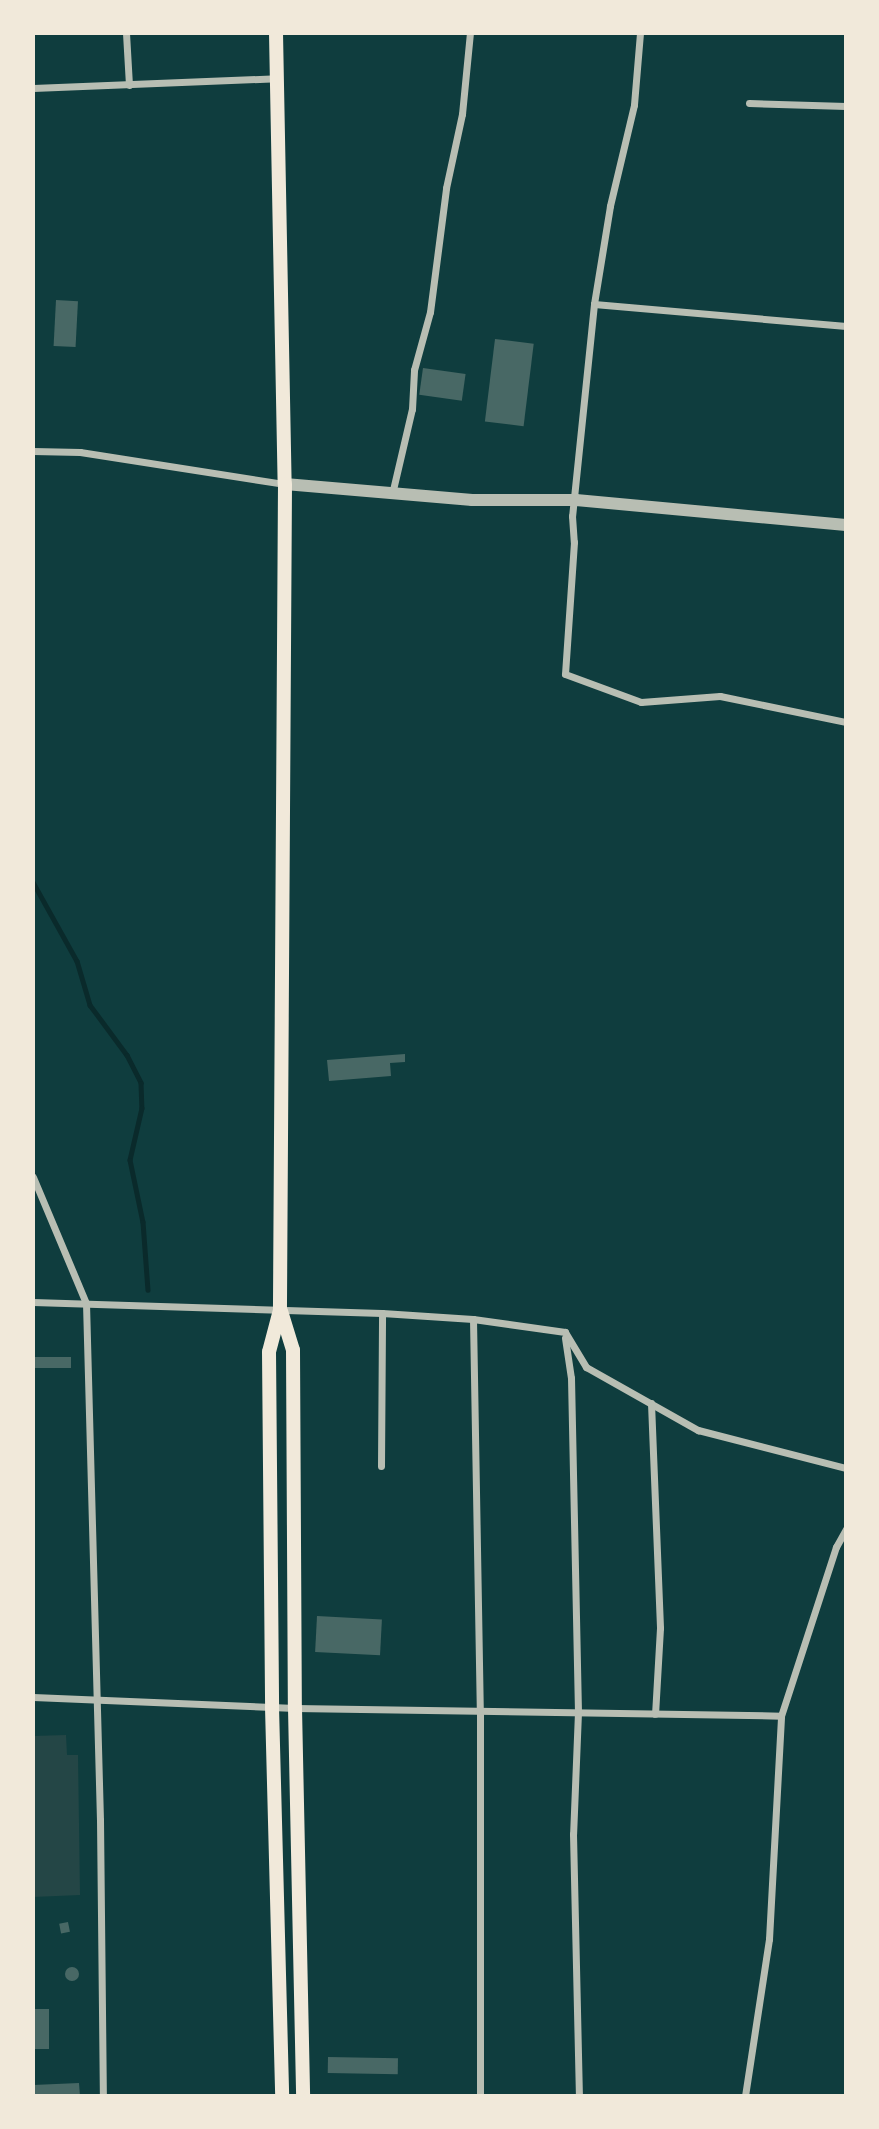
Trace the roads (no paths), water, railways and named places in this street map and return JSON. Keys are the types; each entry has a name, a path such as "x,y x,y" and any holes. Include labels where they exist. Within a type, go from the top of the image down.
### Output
{"main road":[{"path":"276,33 285,484 280,1310 269,1352 272,1707 282,2096"},
{"path":"280,1310 293,1350 295,1707 303,2096"}],"street":[{"path":"126,33 129,85"},
{"path":"392,494 412,409 414,370 430,312 446,188 462,114 470,33"},
{"path":"640,33 634,104 611,206 594,304 576,500 572,516 575,542 565,674 641,702 720,696 846,722"},
{"path":"33,88 277,78"},
{"path":"749,103 846,106"},
{"path":"594,304 846,326"},
{"path":"33,451 79,452 285,484 392,494 472,500 576,500 846,525"},
{"path":"33,1177 86,1303 103,2096"},
{"path":"33,1302 382,1313 473,1319 565,1332"},
{"path":"381,1466 382,1313"},
{"path":"473,1319 480,1711 480,2096"},
{"path":"565,1332 586,1367 698,1430 846,1468"},
{"path":"565,1332 571,1378 578,1712 573,1834 579,2096"},
{"path":"650,1403 660,1628 655,1714"},
{"path":"745,2096 769,1939 781,1716 836,1547 846,1529"},
{"path":"33,1697 272,1707 781,1716"}],"waterway":[{"path":"33,882 77,961 90,1005 127,1055 141,1083 142,1108 130,1160 143,1222 148,1290"}]}
